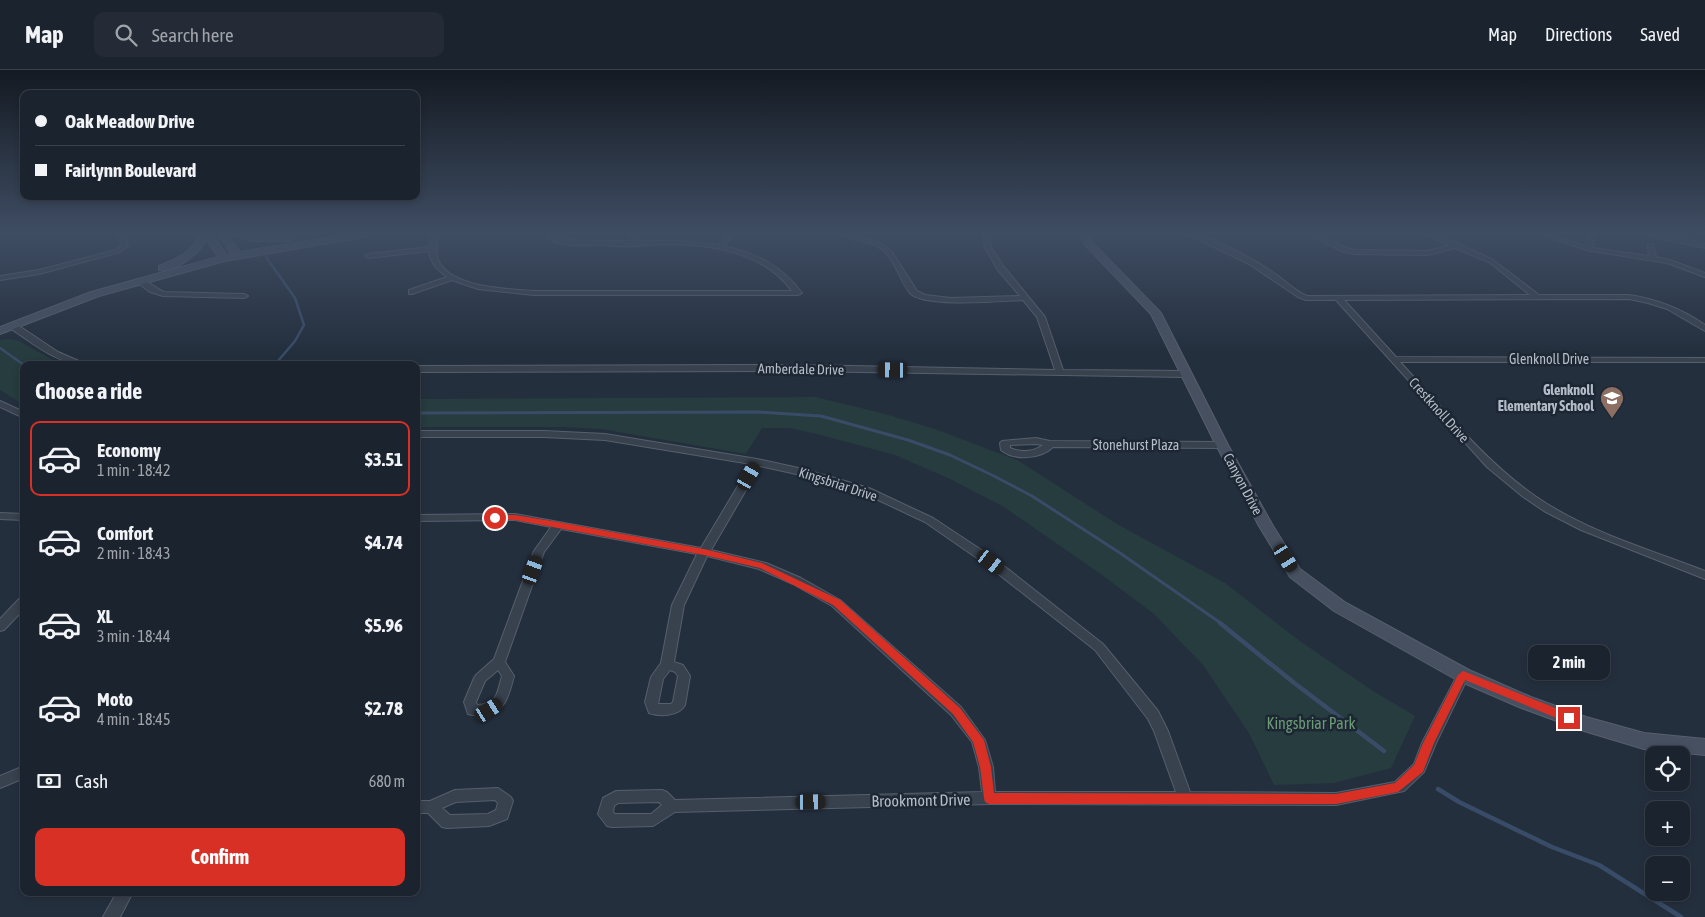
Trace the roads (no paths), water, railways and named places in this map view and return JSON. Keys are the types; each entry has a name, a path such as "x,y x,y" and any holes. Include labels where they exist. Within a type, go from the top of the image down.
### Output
{"main road":[{"path":"0,331 13,326"}],"street":[{"path":"0,278 36,273"},
{"path":"13,326 148,273"},
{"path":"95,294 172,273"},
{"path":"445,273 451,278 481,287 524,292 798,293 779,273"},
{"path":"902,273 914,293 920,297 940,299 1025,298"},
{"path":"1005,273 1041,317 1060,373"},
{"name":"Canyon Drive","path":"1115,273 1156,314 1222,445 1266,526 1295,573 1340,607 1463,675 1525,702 1584,724 1644,741 1705,747"},
{"path":"1268,273 1297,295 1306,298 1629,297 1655,302 1680,312 1705,329"},
{"path":"1506,273 1538,298"},
{"path":"412,292 451,278"},
{"path":"141,281 153,290 163,294 244,296"},
{"name":"Crestknoll Drive","path":"1338,298 1490,466 1517,489 1548,510 1705,575"},
{"path":"13,326 55,354 73,361"},
{"name":"Glenknoll Drive","path":"1393,359 1705,360"},
{"name":"Amberdale Drive","path":"420,369 800,368 1186,374"},
{"path":"0,404 20,413"},
{"name":"Kingsbriar Drive","path":"420,434 544,434 605,437 757,462 803,472 865,490 929,520 991,562 1099,647 1153,715 1161,731 1185,798"},
{"name":"Stonehurst Plaza","path":"1050,444 1222,445"},
{"path":"667,665 678,605 704,552 757,462"},
{"path":"0,516 20,516"},
{"path":"420,518 515,517 704,552 762,566 836,603 956,711 978,740 986,767 989,798"},
{"path":"499,662 540,551 558,525"},
{"path":"0,627 20,605"},
{"name":"Brookmont Drive","path":"672,806 989,798 1336,799 1398,787 1419,768 1429,743 1463,675"},
{"path":"0,782 20,774"},
{"path":"420,807 432,807"},
{"path":"110,917 123,896"}],"waterway":[{"path":"277,273 295,298 304,325 295,341 278,361"},
{"path":"0,348 20,362"},
{"path":"420,413 758,412 821,416 908,440 950,455 994,476 1032,496 1120,553 1222,624"},
{"path":"1220,623 1293,682 1384,751"},
{"path":"1438,789 1459,802 1552,847 1599,865 1681,917"}],"place":[{"name":"Glenknoll Elementary School","path":"1612,419"}],"park label":[{"name":"Kingsbriar Park","path":"1311,723"}]}
